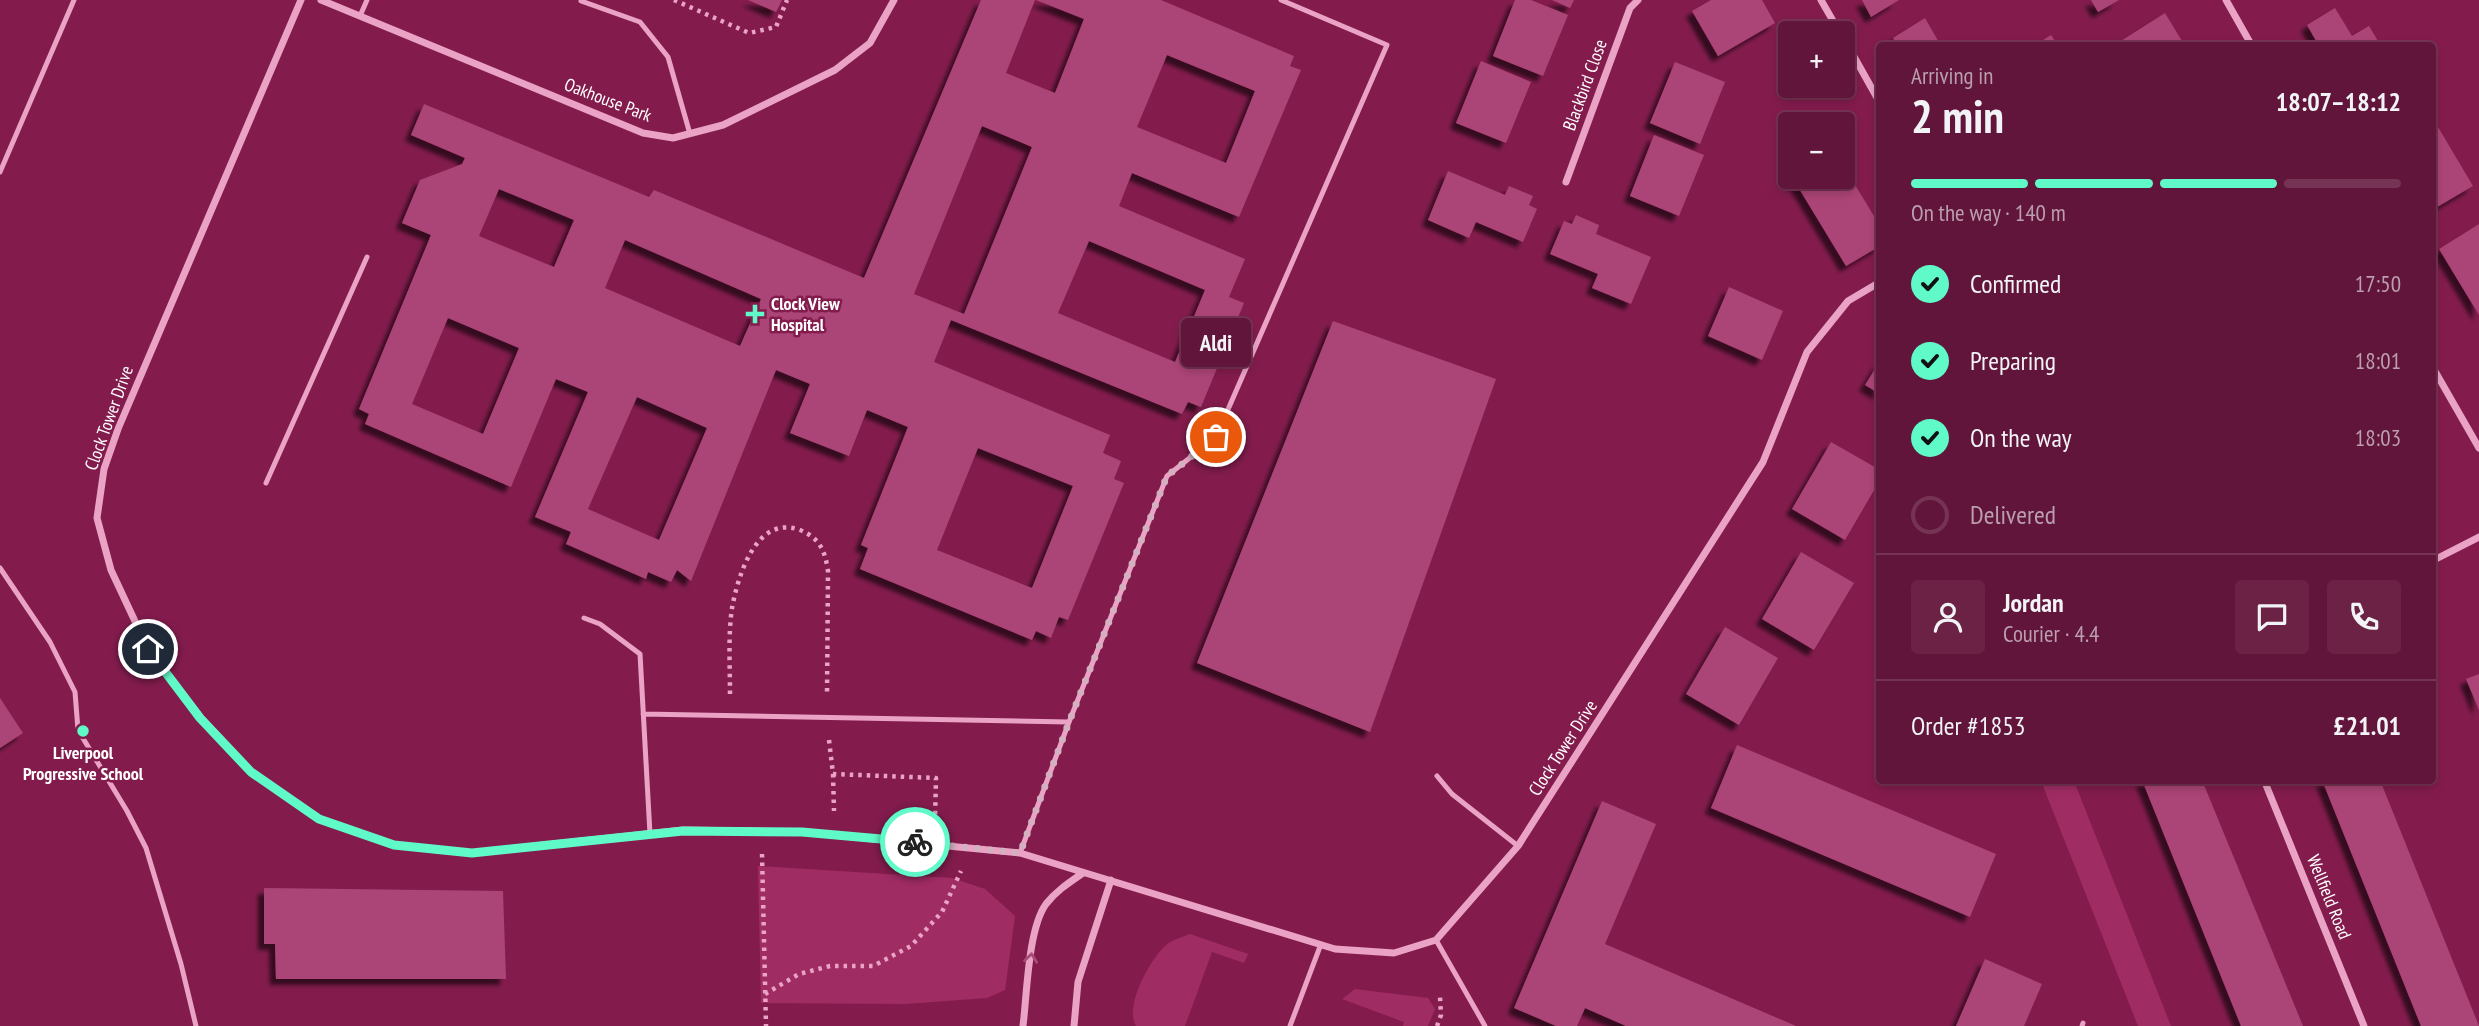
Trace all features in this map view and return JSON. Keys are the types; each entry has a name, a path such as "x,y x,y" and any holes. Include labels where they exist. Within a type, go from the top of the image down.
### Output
{"street":[{"name":"Clock Tower Drive","path":"301,0 124,416 104,469 97,518 111,570 148,649 200,718 251,772 319,819 394,845 472,853 683,831 802,832 934,844 1020,853 1335,949 1394,953 1436,940 1518,846 1763,462 1807,352 1847,301 1876,284"},
{"name":"Oakhouse Park","path":"321,0 642,133 673,138 723,125 835,70 870,43 894,0"},
{"name":"Blackbird Close","path":"1566,183 1630,8 1638,0"},
{"path":"1821,0 1834,21"},
{"path":"2226,0 2250,42"},
{"path":"1855,58 1876,96"},
{"path":"2436,373 2479,448"},
{"path":"2436,559 2479,537"},
{"name":"Wellfield Road","path":"2266,784 2364,1026"},
{"path":"1023,1026 1036,925 1045,905 1061,888 1083,873"},
{"path":"1074,1026 1078,982 1111,880"}],"lane":[{"path":"0,172 75,0"},
{"path":"360,16 367,0"},
{"path":"1020,853 1167,476 1216,437 1387,45 1281,0"},
{"path":"581,1 640,22 668,57 690,134"},
{"path":"266,483 367,257"},
{"path":"0,568 50,642 75,692 78,730 146,848 181,964 196,1026"},
{"path":"584,618 600,624 640,654 650,834"},
{"path":"643,714 1069,722"},
{"path":"1437,776 1452,794 1518,846"},
{"path":"1436,940 1485,1026"},
{"path":"1290,1026 1321,944"}],"path":[{"path":"674,0 749,33 776,27 787,0"},
{"path":"729,716 732,611 742,572 757,542 767,532 781,528 797,529 816,538 825,552 828,571 827,718 834,835"},
{"path":"832,774 936,778 934,844"},
{"path":"761,832 766,1026"},
{"path":"765,994 799,974 830,966 873,966 911,946 942,912 971,848"}],"shaded area":[{"path":"2042,784 2075,784 2171,1026 2138,1026"},
{"path":"758,866 952,878 985,889 1015,916 1005,990 987,998 905,1004 761,1003"},
{"path":"1190,934 1248,954 1244,963 1212,952 1185,1026 1136,1026 1133,1007 1146,972 1165,946"},
{"path":"1355,989 1428,998 1435,1009 1428,1026 1403,1026 1404,1022 1342,999"}],"building":[{"path":"748,0 782,0 776,12"},
{"path":"981,0 1035,0 1006,73 1055,93 1084,19 1036,0 1161,0 1294,56 1290,66 1301,70 1239,217 1132,173 1119,206 1245,259 1229,297 1244,303 1201,407 1188,402 1182,414 951,320 934,362 1110,435 1103,453 1121,461 1114,479 1124,483 1068,620 1059,617 1051,638 1036,631 1032,640 860,569 868,548 861,545 908,427 867,410 849,456 790,433 810,384 776,370 691,581 677,570 671,582 648,572 646,579 566,544 571,532 535,517 588,392 556,379 511,487 365,424 369,414 359,409 431,235 402,223 420,180 462,164 465,158 411,135 424,104 649,197 654,190 864,278","holes":["1167,55 1255,91 1226,163 1137,127","982,126 1032,147 964,314 914,294","499,189 574,220 554,267 479,236","625,240 761,299 740,346 605,288","1089,241 1205,290 1175,362 1058,313","448,318 519,348 483,434 412,404","637,397 707,428 659,540 588,509","978,448 1073,486 1032,588 937,550"]},
{"path":"1515,0 1531,0 1568,15 1543,76 1493,56"},
{"path":"1552,0 1574,0 1570,8"},
{"path":"1711,0 1762,0 1775,23 1718,56 1692,11"},
{"path":"1862,0 1899,0 1871,17"},
{"path":"2091,0 2119,0 2098,12"},
{"path":"2335,8 2352,36 2369,26 2379,42 2317,42 2307,25"},
{"path":"2165,13 2183,42 2119,42"},
{"path":"1925,18 1939,42 1896,42 1893,38"},
{"path":"2051,35 2055,42 2040,42"},
{"path":"1481,61 1531,82 1506,143 1456,123"},
{"path":"1675,62 1725,82 1700,144 1650,123"},
{"path":"2436,124 2473,186 2436,208"},
{"path":"1654,135 1704,155 1679,216 1630,196"},
{"path":"1448,171 1505,195 1509,186 1533,196 1529,205 1537,209 1523,242 1476,222 1469,238 1428,220"},
{"path":"1855,185 1876,219 1876,248 1846,266 1799,189 1855,189"},
{"path":"1576,215 1599,225 1596,234 1651,257 1631,304 1592,288 1598,274 1550,254 1564,221 1572,224"},
{"path":"2479,224 2479,315 2439,249"},
{"path":"1729,287 1783,311 1762,360 1708,336"},
{"path":"1333,321 1496,379 1370,732 1197,663"},
{"path":"1876,367 1876,392 1865,385"},
{"path":"1831,442 1876,468 1876,487 1845,540 1792,509"},
{"path":"1801,552 1854,583 1814,650 1762,619"},
{"path":"1725,627 1778,658 1739,725 1686,694"},
{"path":"2479,674 2479,710 2466,679"},
{"path":"0,698 23,733 0,748"},
{"path":"1737,745 1996,854 1970,917 1711,808"},
{"path":"2144,784 2204,784 2303,1026 2241,1026"},
{"path":"2324,784 2382,784 2479,1026 2421,1026"},
{"path":"1602,801 1656,824 1605,944 1796,1026 1626,1026 1585,1008 1577,1026 1556,1026 1514,1008"},
{"path":"264,888 503,891 506,979 276,979 275,944 264,944"},
{"path":"1985,959 2042,984 2024,1026 1956,1026"}],"way so far":[{"path":"915,842 1020,853 1167,476 1216,437"}],"place":[{"name":"Clock View Hospital","path":"755,314"},
{"name":"Aldi","path":"1216,437"},
{"name":"Liverpool Progressive School","path":"83,731"}],"route":[{"path":"148,649 200,718 251,772 319,819 394,845 472,853 683,831 802,832 915,842"}]}
